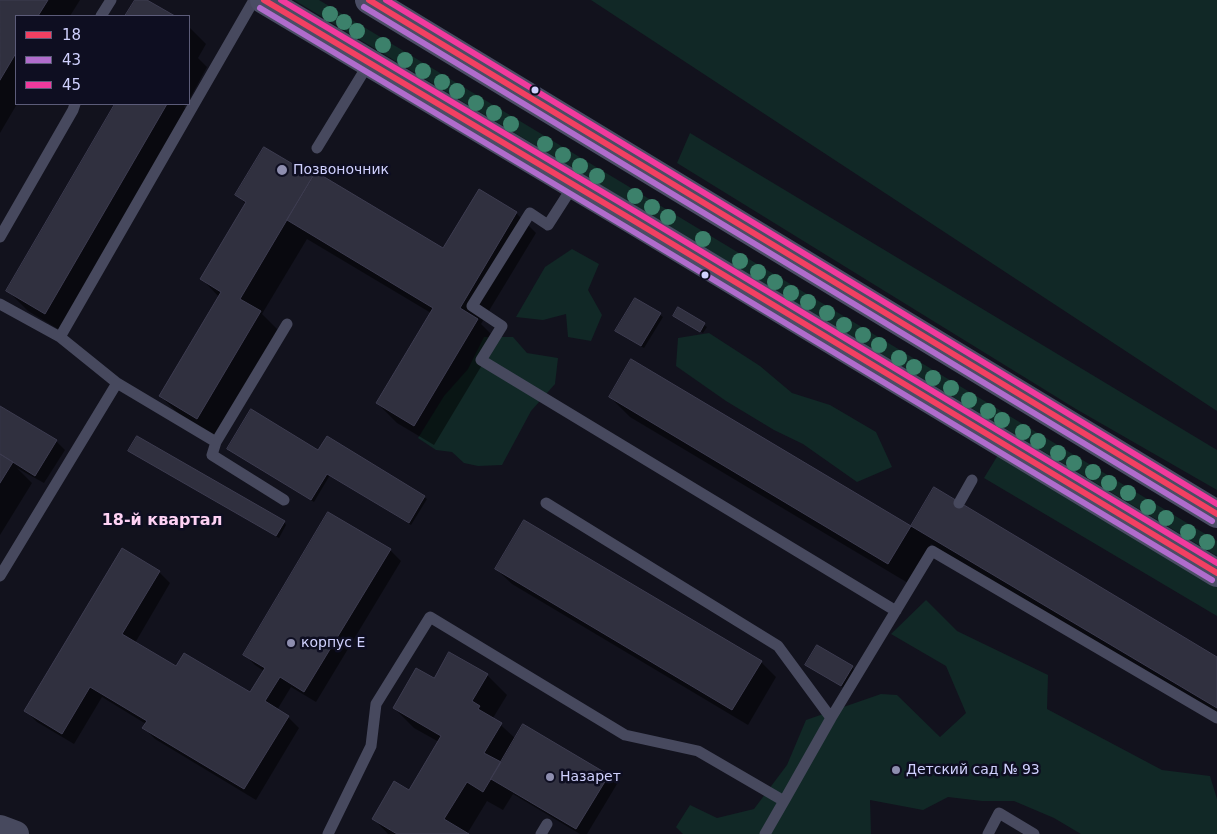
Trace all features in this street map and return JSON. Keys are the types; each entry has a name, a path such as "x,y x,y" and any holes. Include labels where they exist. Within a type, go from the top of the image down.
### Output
{"main road":[{"path":"264,0 1217,573"},
{"path":"369,0 1217,514"}],"street":[{"path":"0,828 16,834"}],"lane":[{"path":"102,15 111,0"},
{"path":"60,337 254,0"},
{"path":"317,148 369,63"},
{"path":"2,229 75,105"},
{"path":"573,186 548,225 530,214 472,306 502,326 482,360 896,611"},
{"path":"0,304 60,337 117,383 216,442"},
{"path":"284,500 212,455 216,442 286,324"},
{"path":"0,576 117,383"},
{"path":"959,503 972,480"},
{"path":"546,503 778,646 831,718"},
{"path":"765,834 831,718 934,546 1217,718"},
{"path":"328,834 371,746 376,704 430,617 625,735 698,751 784,801"},
{"path":"988,834 1000,814 1034,834"},
{"path":"541,834 548,824"}],"green space":[{"path":"294,0 319,0 1217,541 1217,556"},
{"path":"591,0 1217,0 1217,411"},
{"path":"690,133 1217,450 1217,490 1076,409 677,163"},
{"path":"572,249 599,264 588,290 602,315 591,341 568,337 566,314 543,320 516,317 545,267"},
{"path":"709,333 760,366 792,393 830,405 876,432 892,467 857,482 803,444 774,430 726,401 676,366 678,338"},
{"path":"484,337 513,337 527,353 558,358 555,384 531,411 502,465 478,466 464,463 452,452 436,450 418,438 444,396 468,369"},
{"path":"998,455 1217,587 1217,616 984,478"},
{"path":"926,600 957,631 1048,675 1047,709 1162,770 1210,776 1217,799 1217,834 1081,834 1054,818 1014,801 982,801 948,797 923,810 870,800 871,834 683,834 676,827 690,805 717,818 754,809 787,765 806,720 881,694 897,695 940,737 966,713 946,666 891,634"}],"building":[{"path":"0,0 48,0 39,15 15,15 15,55 0,80"},
{"path":"135,0 147,0 173,15 126,15"},
{"path":"114,105 166,105 45,314 6,291"},
{"path":"264,147 313,176 240,299 261,311 197,419 159,396 221,292 200,279 246,202 235,195"},
{"path":"316,172 443,248 479,189 517,212 460,308 478,319 414,426 376,403 433,308 287,220"},
{"path":"635,298 661,313 641,346 615,331"},
{"path":"678,307 705,323 700,332 673,316"},
{"path":"631,359 911,526 888,564 609,397"},
{"path":"0,406 57,440 35,476 0,454"},
{"path":"251,409 318,450 327,436 425,496 409,523 327,474 311,500 227,449"},
{"path":"137,436 285,521 276,536 128,451"},
{"path":"0,454 13,462 0,483"},
{"path":"934,487 1217,657 1217,708 911,526"},
{"name":"корпус Е","path":"328,512 391,549 304,692 280,677 265,701 289,716 244,789 142,728 147,721 90,687 62,734 24,711 122,548 160,571 122,634 176,666 184,653 250,692 265,668 243,655"},
{"path":"524,520 762,661 732,710 495,569"},
{"path":"817,645 853,666 841,686 805,665"},
{"path":"449,652 488,674 472,701 480,706 478,709 502,723 484,753 501,762 483,792 467,782 444,819 469,834 397,834 372,819 394,781 409,790 441,736 393,708 416,668 434,678"},
{"name":"Назарет","path":"523,724 609,775 576,829 491,779"}],"transit line":[{"name":"18","path":"264,0 1217,573"},
{"name":"45","path":"281,0 1217,563"},
{"name":"18","path":"369,0 1217,514"},
{"name":"45","path":"386,0 1217,504"},
{"name":"43","path":"364,7 1212,521"},
{"name":"43","path":"260,8 1212,580"}],"place":[{"name":"Позвоночник","path":"282,170"},
{"name":"корпус Е","path":"291,643"},
{"name":"Детский сад № 93","path":"896,770"},
{"name":"Назарет","path":"550,777"}],"district":[{"name":"18-й квартал","path":"162,521"}]}
